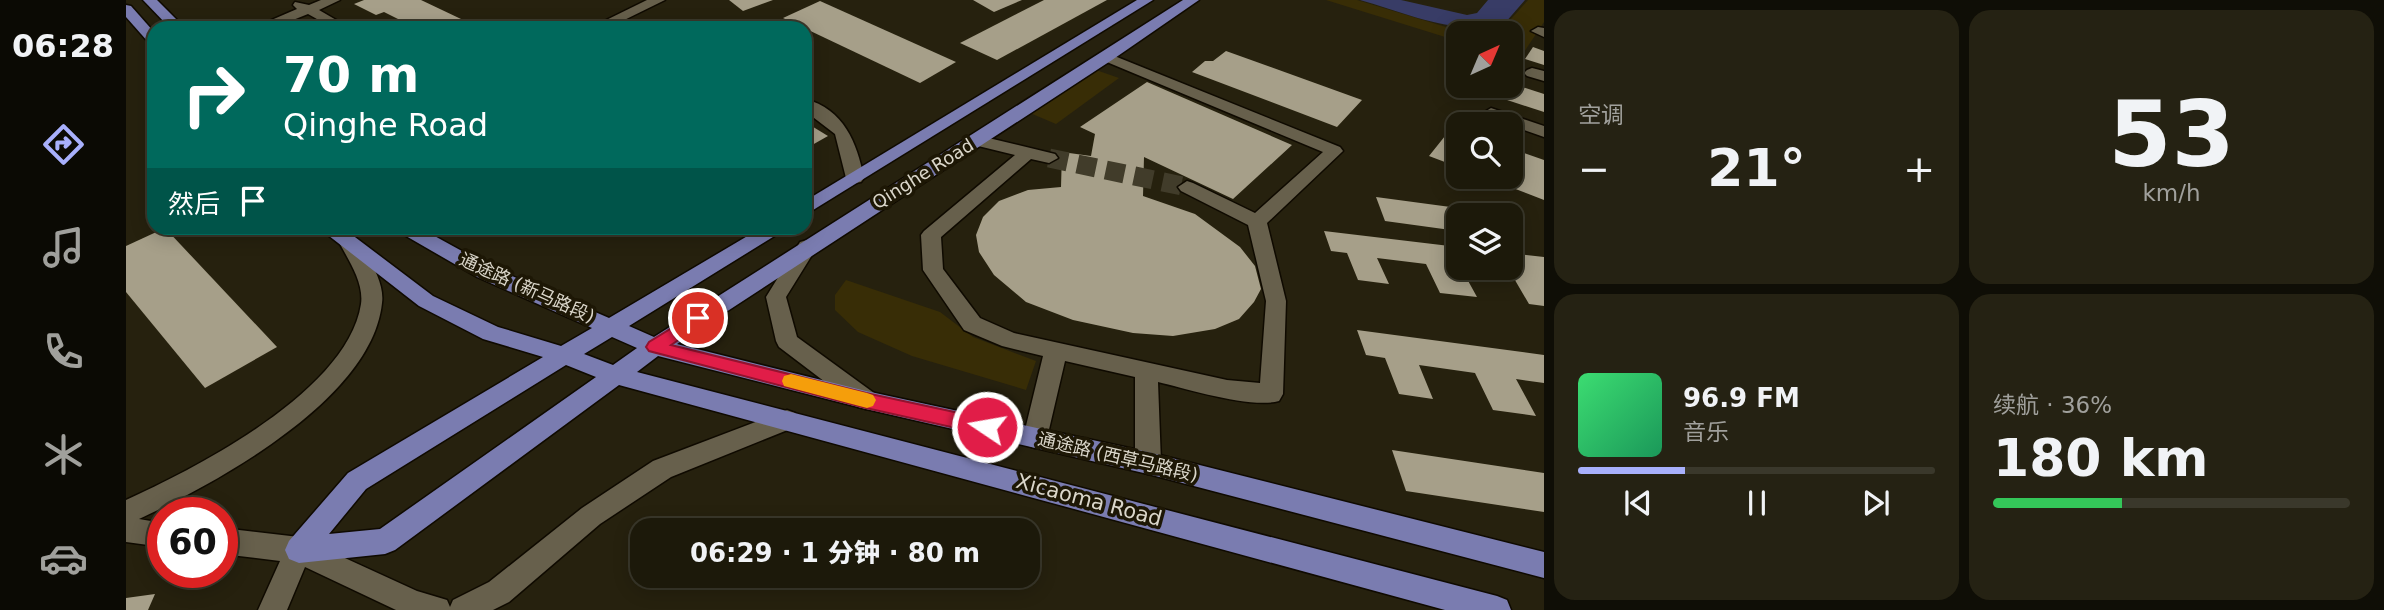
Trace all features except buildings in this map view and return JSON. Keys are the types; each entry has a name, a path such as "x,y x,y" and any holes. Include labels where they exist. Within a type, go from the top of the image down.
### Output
{"main road":[{"path":"150,0 171,21"},
{"name":"Qinghe Road","path":"812,205 1146,0"},
{"name":"Qinghe Road","path":"299,550 385,541 655,347 1192,0"},
{"path":"126,9 147,32"},
{"path":"339,235 426,301 491,333 562,355"},
{"name":"通途路 (新马路段)","path":"418,235 484,272 612,326"},
{"path":"299,550 357,481 762,235"},
{"name":"通途路 (西草马路段)","path":"612,326 655,347 866,400 1148,463 1544,565"},
{"name":"Xicaoma Road","path":"562,355 614,375 1497,610"}],"street":[{"path":"292,0 328,21"},
{"path":"278,21 332,0"},
{"path":"612,21 657,0"},
{"path":"1107,57 1334,151 1257,222"},
{"path":"812,109 842,129 848,142 855,178"},
{"path":"1523,124 1544,132"},
{"path":"976,140 1049,158"},
{"path":"1027,153 931,235 933,270 972,324 1010,340 1227,389 1271,394 1276,301 1257,222 1187,187"},
{"path":"126,513 165,496 248,446 324,388 351,359 367,329 372,302 368,279 350,244"},
{"path":"807,247 776,297 788,341 866,400"},
{"path":"1035,438 1056,350"},
{"path":"1146,370 1148,463"},
{"path":"463,610 499,592 591,516 662,468 787,420"},
{"path":"126,530 147,533"},
{"path":"238,543 299,550 414,604 437,610"},
{"path":"272,610 299,550"}],"shaded area":[{"path":"1326,0 1357,0 1446,27 1446,37"},
{"path":"1528,0 1544,0 1544,22 1523,54 1523,21 1509,21"},
{"path":"1096,70 1119,78 1056,124 1030,113"},
{"path":"846,280 940,312 973,337 1036,361 1026,390 912,356 858,332 835,310 835,295"}],"water":[{"path":"1360,0 1401,0 1467,15 1477,13 1488,0 1525,0 1507,21 1446,21 1446,24"}],"tunnel":[{"path":"1049,158 1187,187"}],"slow traffic":[{"path":"791,381 867,400"}],"route":[{"path":"698,318 655,347 987,427"}]}
